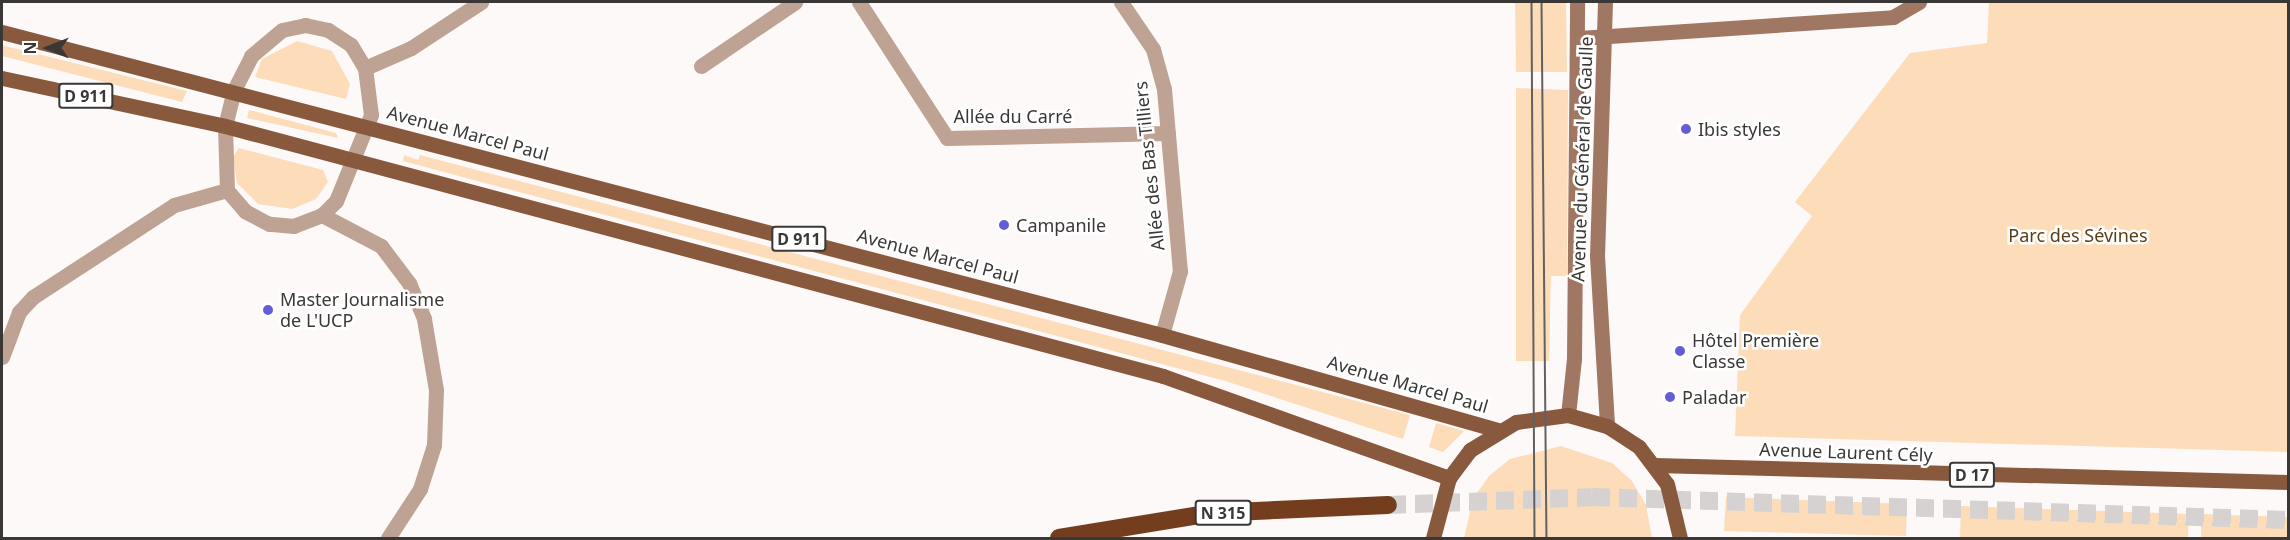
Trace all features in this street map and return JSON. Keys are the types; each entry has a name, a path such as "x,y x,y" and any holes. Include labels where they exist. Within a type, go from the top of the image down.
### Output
{"highway":[{"name":"N 315","path":"1059,538 1211,513 1388,505"}],"main road":[{"name":"Avenue du Général de Gaulle","path":"1568,415 1579,38 1577,2"},
{"name":"Avenue du Général de Gaulle","path":"1605,2 1606,37 1597,267 1606,426"},
{"path":"1579,38 1893,17 1919,2"},
{"name":"Avenue Marcel Paul","path":"2,32 234,90 1162,334 1497,430"},
{"name":"D 911","path":"2,78 225,126 1163,376 1449,478"},
{"path":"1433,538 1449,478 1497,430 1535,417 1568,415 1606,426 1655,465 1676,509 1680,538"},
{"name":"Avenue Laurent Cély","path":"1655,465 2289,482"}],"street":[{"path":"365,68 411,48 481,2"},
{"path":"701,66 795,2"},
{"name":"Allée du Carré","path":"859,2 947,138 1168,133"},
{"name":"Allée des Bas Tilliers","path":"1121,2 1153,49 1164,89 1180,271 1162,334"},
{"name":"Avenue Marcel Paul","path":"305,25 328,30 351,45 365,68 371,90 368,127 355,162 336,201 322,215 294,226 269,224 245,211 227,190 225,126 234,90 264,41 305,25"},
{"path":"2,357 19,312 33,297 174,205 227,190"},
{"path":"322,215 381,246 409,283 424,319 436,390 431,459 404,520 388,538"}],"green space":[{"path":"1515,2 1566,2 1567,72 1516,72"},
{"name":"Parc des Sévines","path":"1989,2 2288,2 2288,452 1735,436 1740,315 1812,216 1795,202 1910,53 1987,43"},
{"path":"297,41 332,51 350,84 346,99 255,77 262,59"},
{"path":"2,45 187,91 182,102 2,56"},
{"path":"1516,88 1568,90 1567,276 1551,276 1549,361 1516,361"},
{"path":"249,110 336,133 338,138 247,118"},
{"path":"239,148 323,170 328,182 316,199 292,209 258,204 237,183 233,157"},
{"path":"404,155 418,160 420,155 1410,415 1403,439 1225,381 403,161"},
{"path":"1436,423 1464,431 1443,452 1429,447"},
{"path":"1561,446 1612,463 1632,481 1646,505 1652,538 1464,538 1473,499 1489,476 1510,459"},
{"path":"1726,497 1907,504 1906,536 1724,531"},
{"path":"1961,506 2189,514 2188,538 1960,538"},
{"path":"2201,514 2288,517 2288,538 2201,538"}],"tunnel":[{"path":"1388,505 1592,497 2288,520"}],"tram line":[{"path":"1532,2 1535,538"},
{"path":"1542,2 1547,538"}],"place":[{"name":"Ibis styles","path":"1686,129"},
{"name":"Campanile","path":"1004,225"},
{"name":"Master Journalisme de L'UCP","path":"268,310"},
{"name":"Hôtel Première Classe","path":"1680,351"},
{"name":"Paladar","path":"1670,397"}]}
